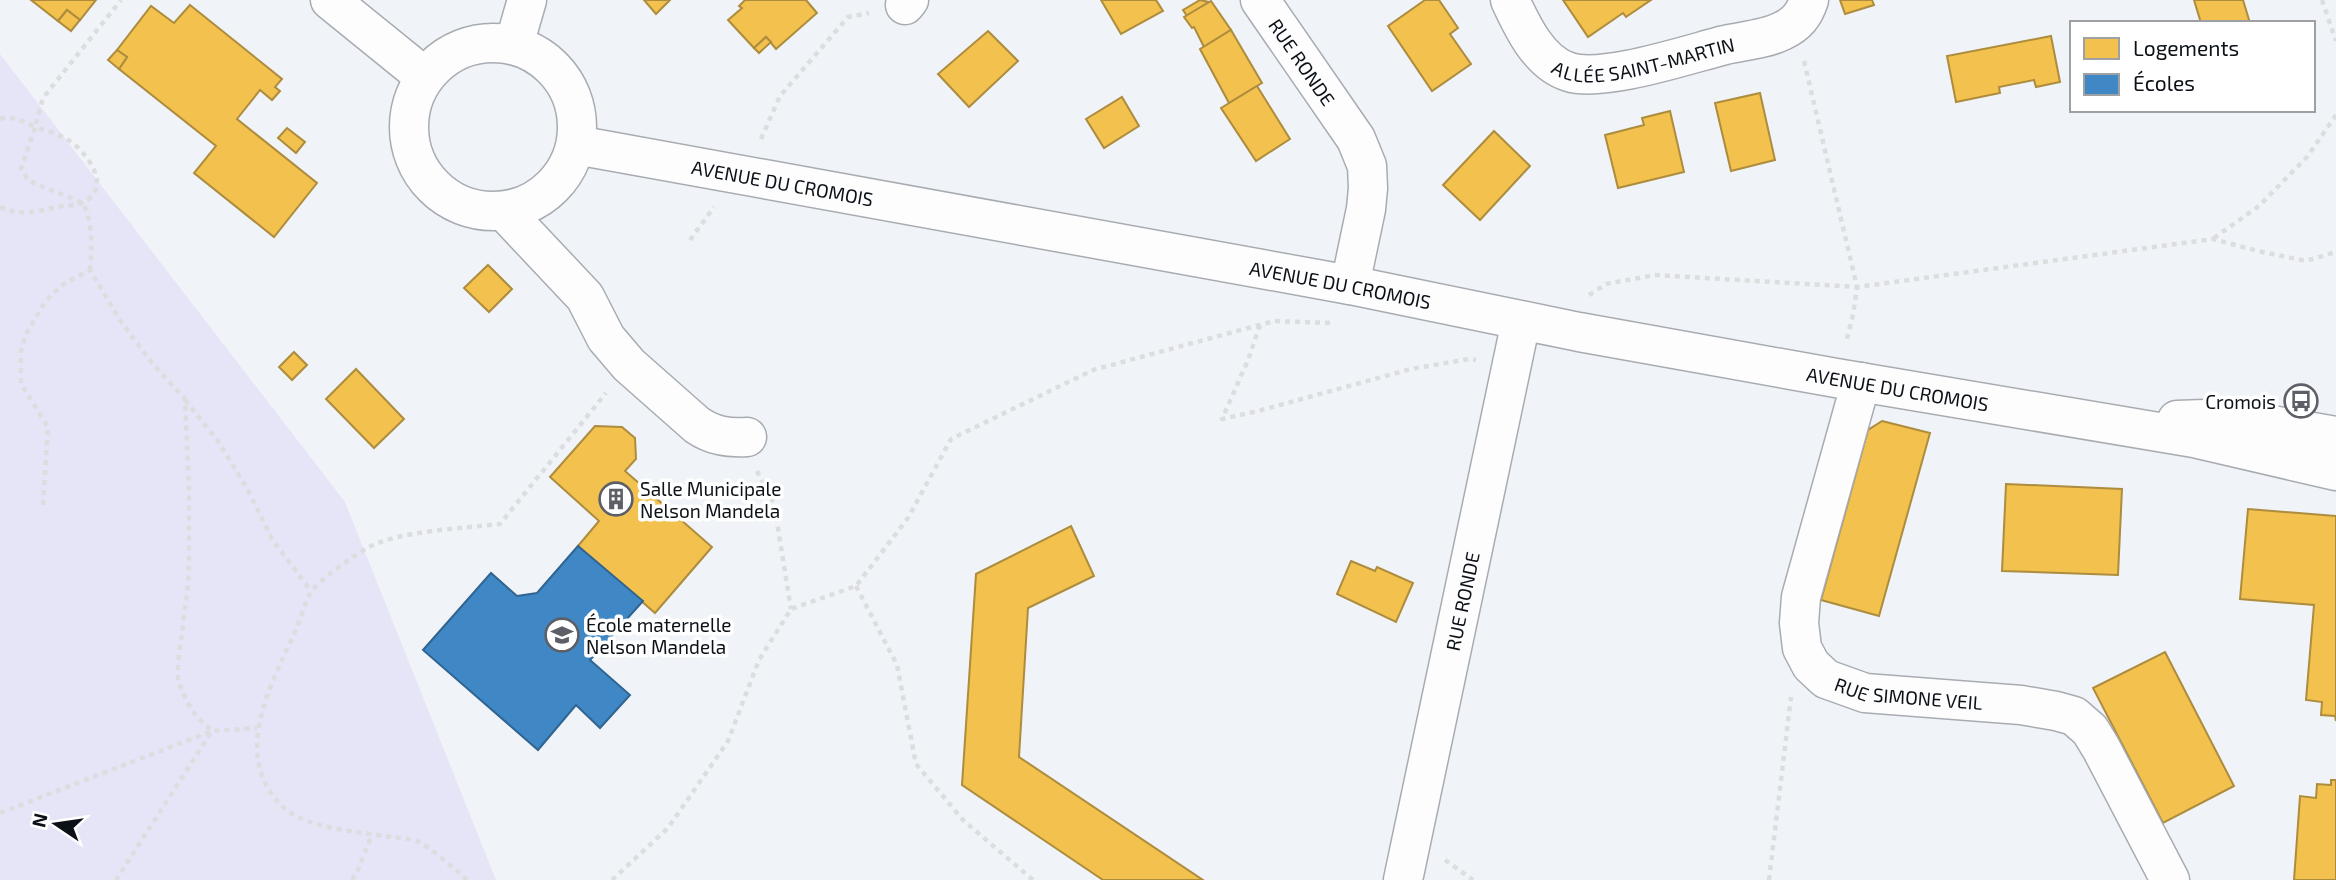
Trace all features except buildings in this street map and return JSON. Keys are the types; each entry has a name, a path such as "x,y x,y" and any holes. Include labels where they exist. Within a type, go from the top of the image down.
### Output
{"street":[{"path":"330,0 425,77"},
{"path":"514,45 527,0"},
{"name":"RUE RONDE","path":"1260,0 1356,139 1367,166 1366,209 1350,285"},
{"name":"ALLÉE SAINT-MARTIN","path":"1510,0 1542,54 1567,72 1581,75 1616,72 1781,32 1803,12"},
{"path":"493,42 514,45 541,57 559,75 571,96 577,120 576,145 566,169 550,189 528,204 504,211 476,210 450,200 428,182 414,157 409,130 412,102 425,77 444,58 467,46 493,42"},
{"name":"AVENUE DU CROMOIS","path":"576,145 1350,285 1579,332 2194,438 2336,471"},
{"path":"504,211 585,297 607,338 629,365 697,425 710,433 732,438 747,437"},
{"name":"RUE RONDE","path":"1403,880 1521,321"},
{"path":"1801,648 1801,597 1848,380"},
{"name":"AVENUE DU CROMOIS","path":"2105,422 2232,418 2336,436"},
{"name":"RUE SIMONE VEIL","path":"1801,648 1811,666 1826,679 1865,693 2021,705 2074,716 2090,730 2101,748 2170,880"}],"path":[{"path":"121,0 43,98 21,169 29,181 83,203 88,214 92,252 90,270 120,320 151,362 218,441 248,490 272,539 312,591"},
{"path":"2322,0 2336,41"},
{"path":"690,240 759,143 780,96 848,17 907,3"},
{"path":"1803,12 1857,287 1848,380"},
{"path":"2213,239 2259,206 2307,156 2336,115"},
{"path":"0,119 17,119 68,139 91,163 97,184 92,195 83,203 29,214 0,207"},
{"path":"1579,332 1587,297 1593,290 1606,284 1655,275 1857,287 2213,239 2306,261 2336,252"},
{"path":"43,505 48,427 21,384 21,352 25,336 41,307 64,284 90,270"},
{"path":"612,880 668,828 728,741 759,660 792,609 856,586 908,518 951,439 1093,370 1260,324 1248,360 1222,419 1411,369 1469,359 1511,365"},
{"path":"467,880 417,841 372,834 293,815 266,783 256,749 257,728 280,661 312,591 351,558 392,538 500,524 629,365"},
{"path":"185,399 189,559 178,681 191,709 212,731"},
{"path":"747,437 751,460 774,504 792,609"},
{"path":"856,586 897,665 916,764 963,820 1033,880"},
{"path":"1769,880 1792,683 1801,648"},
{"path":"0,813 212,731 257,728"},
{"path":"116,880 212,731"},
{"path":"352,880 372,834"}],"shaded area":[{"path":"0,54 345,502 496,880 0,880"}],"place":[{"name":"Cromois","path":"2301,401"},
{"name":"Salle Municipale Nelson Mandela","path":"616,499"},
{"name":"École maternelle Nelson Mandela","path":"562,635"}]}
